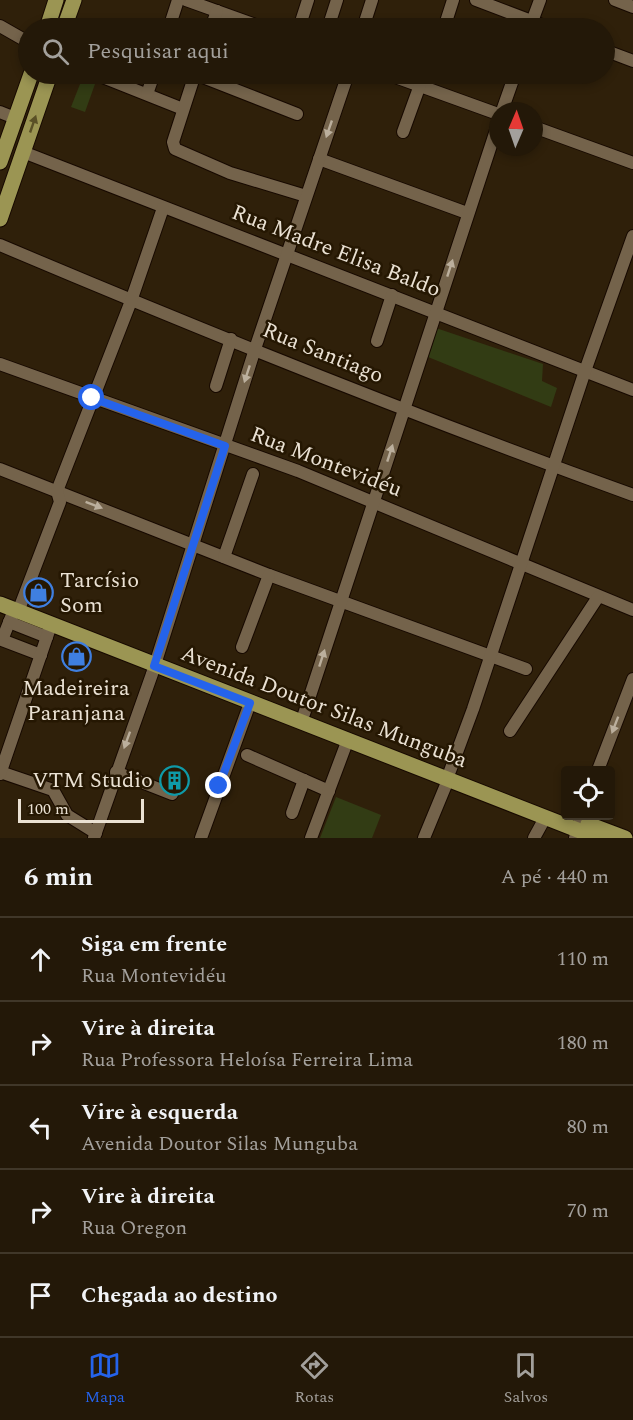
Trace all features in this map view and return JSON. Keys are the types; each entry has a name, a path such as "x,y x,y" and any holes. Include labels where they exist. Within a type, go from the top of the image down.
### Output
{"main road":[{"path":"50,18 56,0"},
{"path":"68,18 74,0"},
{"path":"0,162 27,84"},
{"path":"0,219 47,84"},
{"name":"Avenida Doutor Silas Munguba","path":"0,594 11,610 43,628 156,661 250,703 347,742 449,775 574,822 625,838"},
{"name":"Avenida Doutor Silas Munguba","path":"11,610 304,714 546,818 574,822 598,838"}],"street":[{"path":"172,18 178,0"},
{"path":"186,0 236,18"},
{"path":"302,18 308,0"},
{"path":"331,18 337,0"},
{"path":"366,18 372,0"},
{"path":"447,18 453,0"},
{"path":"476,0 516,18"},
{"path":"534,18 540,0"},
{"path":"615,0 633,7"},
{"path":"215,18 217,11"},
{"path":"0,26 18,36"},
{"path":"615,54 633,61"},
{"path":"122,84 183,109"},
{"path":"147,94 150,84"},
{"path":"192,84 174,147 230,173 306,196"},
{"path":"220,84 297,114"},
{"path":"43,628 41,655 0,773 52,790 67,815 96,836 116,772 156,661 255,349 345,84"},
{"path":"417,84 489,111"},
{"path":"505,102 511,84"},
{"path":"403,132 420,85"},
{"path":"0,112 15,118"},
{"path":"543,130 633,163"},
{"path":"304,714 489,151"},
{"name":"Rua Madre Elisa Baldo","path":"23,152 633,390"},
{"path":"319,159 468,213"},
{"path":"41,655 2,640 11,610 60,502 57,491 92,398 97,392 163,208"},
{"path":"424,838 449,775 491,655 585,371 633,236"},
{"name":"Rua Santiago","path":"0,245 131,301 404,409 633,495"},
{"path":"377,341 392,295"},
{"path":"216,386 231,339"},
{"name":"Rua Montevidéu","path":"0,364 374,501 633,610"},
{"path":"0,469 269,575 526,669"},
{"path":"224,557 253,474"},
{"path":"242,647 269,575"},
{"path":"510,731 598,597"},
{"path":"28,650 43,628"},
{"path":"600,766 633,679"},
{"path":"201,838 250,703"},
{"path":"311,838 347,742"},
{"path":"247,755 329,791"},
{"path":"116,772 172,794"},
{"path":"292,813 304,780"},
{"path":"534,838 546,818"}],"green space":[{"path":"80,84 95,84 85,112 71,107"},
{"path":"436,328 543,364 542,381 557,388 551,407 428,357"},
{"path":"336,797 381,815 372,838 320,838"}],"place":[{"name":"Tarcísio Som","path":"39,593"},
{"name":"Madeireira Paranjana","path":"76,656"},
{"name":"VTM Studio","path":"174,780"}],"route":[{"path":"92,398 225,446 154,666 250,703 219,786"}]}
